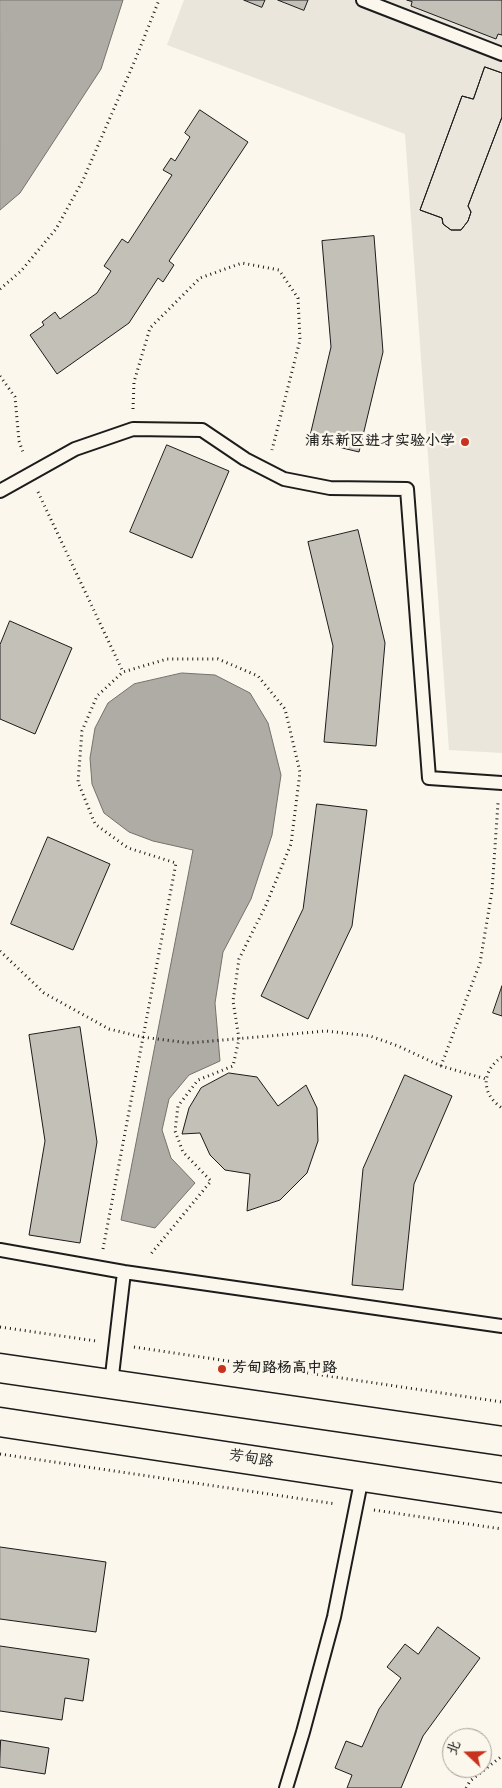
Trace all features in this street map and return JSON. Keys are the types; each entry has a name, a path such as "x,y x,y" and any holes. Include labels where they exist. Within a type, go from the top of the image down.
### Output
{"main road":[{"path":"0,1368 502,1441"},
{"name":"芳甸路","path":"0,1422 502,1498"}],"lane":[{"path":"363,0 502,54"},
{"path":"0,491 76,449 133,429 202,430 245,459 284,479 330,488 408,489 429,778 500,783"},
{"path":"0,1250 130,1272 502,1326"},
{"path":"111,1384 116,1344 130,1272"},
{"path":"286,1788 304,1732 334,1616 362,1477"}],"path":[{"path":"0,289 21,271 56,229 83,180 159,0"},
{"path":"133,429 134,382 150,328 200,278 242,263 279,270 298,298 300,340 267,470"},
{"path":"0,376 15,397 19,440 30,475 124,672"},
{"path":"100,1267 176,863 128,848 95,824 78,782 82,731 97,696 124,672 167,659 218,659 258,676 285,710 300,772 291,844 266,905 240,959 232,1001 239,1039 233,1066 198,1080 178,1106 175,1131 183,1152 211,1182 130,1272"},
{"path":"441,1066 480,962 492,891 500,783"},
{"path":"0,951 44,993 109,1029 142,1037 189,1043 326,1031 370,1036 398,1046 441,1066 486,1079"},
{"path":"502,1057 495,1061 489,1069 486,1079 486,1088 489,1096 495,1104 502,1108"},
{"path":"0,1327 502,1402"},
{"path":"0,1454 502,1529"},
{"path":"466,1788 470,1781 502,1756"}],"shaded area":[{"path":"0,0 123,0 101,69 20,193 0,210"},
{"name":"浦东新区进才实验小学","path":"184,0 502,0 502,753 449,750 405,134 167,45"},
{"path":"182,673 215,675 250,693 268,723 281,775 272,835 251,899 223,952 215,1003 220,1061 189,1075 169,1099 162,1130 171,1158 195,1183 155,1228 121,1220 193,850 153,841 129,832 104,813 92,784 90,758 95,728 108,703 134,684"}],"building":[{"path":"244,0 265,0 262,7"},
{"path":"278,0 308,0 304,10"},
{"path":"407,0 502,0 502,35 498,34 496,39 411,6 412,2"},
{"path":"485,67 502,73 502,117 468,206 471,212 468,221 461,230 451,230 443,224 442,218 420,210 462,96 473,99"},
{"path":"485,67 502,73 502,117 468,206 471,212 468,221 461,230 451,230 443,224 442,218 420,210 462,96 473,99"},
{"path":"200,110 248,142 169,261 174,265 163,282 158,278 129,323 57,374 30,335 44,325 42,322 55,312 60,319 97,293 111,271 104,266 122,239 128,243 172,175 163,170 171,158 175,161 190,137 185,133"},
{"path":"374,236 383,352 359,452 309,440 331,347 322,241"},
{"path":"167,445 229,471 192,558 130,532"},
{"path":"358,530 385,643 376,746 324,742 333,646 308,542"},
{"path":"10,621 72,648 35,734 0,719 0,645"},
{"path":"317,804 367,810 352,926 308,1019 261,996 303,909"},
{"path":"48,837 110,864 73,950 11,924"},
{"path":"502,986 502,1016 493,1013"},
{"path":"80,1027 97,1142 80,1243 29,1235 45,1141 29,1035"},
{"path":"229,1073 257,1077 278,1106 306,1085 317,1108 318,1141 307,1173 280,1200 247,1211 250,1174 225,1170 210,1155 200,1133 182,1134 189,1108 201,1088"},
{"path":"405,1075 452,1096 414,1184 403,1290 352,1285 363,1169"},
{"path":"0,1547 106,1562 96,1632 0,1619"},
{"path":"438,1627 480,1658 423,1736 401,1788 347,1788 352,1775 335,1768 346,1741 362,1747 379,1709 401,1678 387,1667 405,1644 418,1654"},
{"path":"0,1646 89,1659 83,1701 65,1698 62,1720 0,1711"},
{"path":"1,1740 49,1748 45,1774 0,1767"}],"place":[{"name":"浦东新区进才实验小学","path":"465,442"},
{"name":"芳甸路杨高中路","path":"222,1369"}]}
